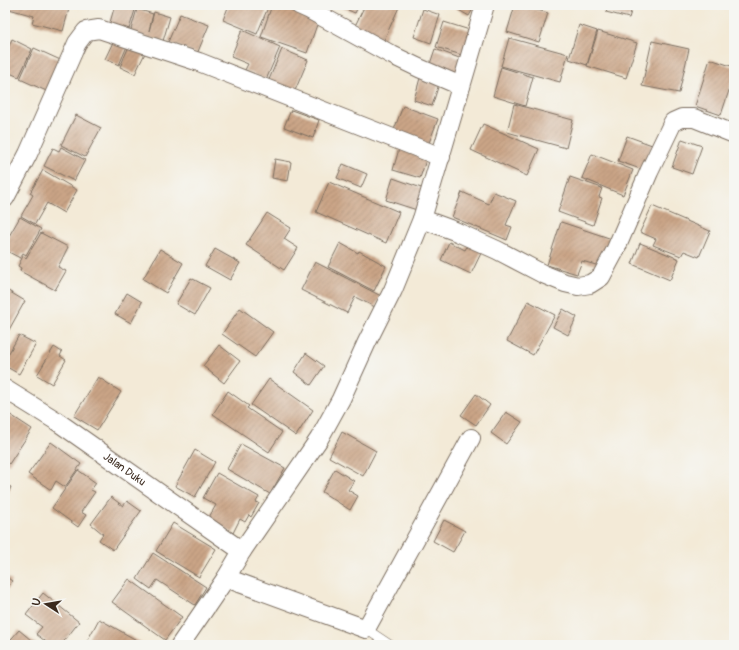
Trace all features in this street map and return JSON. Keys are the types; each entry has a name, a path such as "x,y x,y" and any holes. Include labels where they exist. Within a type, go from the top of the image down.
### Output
{"street":[{"path":"299,5 317,13 392,55 461,86"},
{"path":"180,645 318,439 341,399 393,290 422,219 485,5"},
{"path":"5,198 28,154 77,43 86,31 99,29 199,62 441,157"},
{"path":"422,219 497,250 543,274 565,283 578,286 590,284 601,277 616,251 646,179 673,122 682,118 694,118 734,134"},
{"name":"Jalan Duku","path":"5,389 55,420 242,551"},
{"path":"226,578 366,629 471,438"}],"lane":[{"path":"366,629 390,645"}],"building":[{"path":"10,5 70,5 63,31 32,23 34,16 9,9"},
{"path":"115,5 135,10 128,32 109,26"},
{"path":"229,5 269,5 257,34 223,20"},
{"path":"272,5 280,5 319,19 307,53 261,37"},
{"path":"336,5 359,5 355,13"},
{"path":"365,5 400,5 384,40 355,26"},
{"path":"450,5 475,5 469,16"},
{"path":"515,5 521,5 548,13 539,42 507,32"},
{"path":"608,5 633,5 629,18 606,12"},
{"path":"137,9 153,14 149,31 154,12 170,17 163,41 130,33"},
{"path":"423,9 440,15 431,43 414,37"},
{"path":"180,14 209,25 197,54 168,42"},
{"path":"444,22 476,32 468,57 436,47"},
{"path":"579,25 597,31 587,65 569,59"},
{"path":"242,30 280,47 266,80 245,70 248,64 231,57"},
{"path":"598,31 637,43 626,78 587,66"},
{"path":"115,38 128,44 119,65 105,59"},
{"path":"509,38 568,54 560,82 501,66"},
{"path":"12,39 32,49 19,77 5,71 5,55"},
{"path":"652,41 689,49 679,93 642,86"},
{"path":"130,44 146,51 135,74 120,67"},
{"path":"34,48 67,63 53,94 20,79"},
{"path":"282,49 308,60 294,93 268,82"},
{"path":"435,49 462,59 456,77 429,67"},
{"path":"710,59 734,67 734,75 721,115 695,106"},
{"path":"501,67 533,77 525,106 493,96"},
{"path":"420,78 439,84 432,106 414,100"},
{"path":"514,104 573,120 566,148 507,132"},
{"path":"403,106 438,119 427,148 392,135"},
{"path":"291,110 319,120 313,138 284,127"},
{"path":"76,115 101,128 85,157 61,145"},
{"path":"483,124 539,149 527,176 471,150"},
{"path":"627,136 652,145 643,170 618,161"},
{"path":"682,139 702,146 692,174 672,167"},
{"path":"61,147 85,160 74,181 44,166 53,148 59,151"},
{"path":"399,149 427,157 420,178 393,170"},
{"path":"592,154 633,170 623,195 582,178"},
{"path":"275,159 291,162 288,181 272,178"},
{"path":"343,164 367,174 361,188 337,178"},
{"path":"43,170 77,190 64,213 47,203 35,224 21,216 33,195 30,193"},
{"path":"570,177 602,188 599,197 602,198 593,225 558,212"},
{"path":"393,178 427,190 420,211 386,200"},
{"path":"329,182 399,212 386,243 316,212"},
{"path":"462,192 489,204 494,192 516,201 506,225 512,227 507,240 452,217"},
{"path":"652,206 710,231 699,257 684,251 681,256 653,245 656,239 640,232"},
{"path":"267,213 291,228 284,239 298,248 284,270 246,245"},
{"path":"20,217 41,229 26,255 23,253 20,258 5,250 5,243"},
{"path":"561,222 612,239 603,267 582,261 577,274 547,265"},
{"path":"41,233 68,247 58,267 66,271 55,290 20,271 21,268 18,266 23,256 26,258"},
{"path":"449,242 465,250 469,243 483,249 471,274 441,260"},
{"path":"340,243 358,253 359,251 386,266 374,291 328,267"},
{"path":"640,243 679,259 670,280 632,264"},
{"path":"160,249 183,263 166,293 143,279"},
{"path":"215,249 240,263 230,280 205,266"},
{"path":"315,262 381,296 375,307 355,297 347,313 301,290"},
{"path":"191,278 210,288 195,315 176,304"},
{"path":"5,289 25,301 5,337"},
{"path":"127,293 142,302 131,323 115,314"},
{"path":"528,301 555,315 533,355 507,341"},
{"path":"240,308 273,332 255,357 222,334"},
{"path":"563,309 577,317 568,335 553,327"},
{"path":"19,335 36,344 19,374 5,366 5,360"},
{"path":"219,345 240,361 224,383 203,366"},
{"path":"54,347 62,352 60,356 66,360 52,384 37,375"},
{"path":"306,353 324,366 311,385 294,372"},
{"path":"98,377 121,392 97,430 74,416"},
{"path":"269,379 313,410 296,436 251,405"},
{"path":"228,391 249,406 247,408 282,432 269,452 213,414"},
{"path":"476,394 490,405 476,425 461,415"},
{"path":"506,412 522,422 506,444 491,433"},
{"path":"9,414 32,429 9,464 5,462 5,416 7,418"},
{"path":"342,432 376,451 363,476 329,457"},
{"path":"51,442 81,464 65,487 56,481 51,490 28,474"},
{"path":"241,444 285,468 270,494 227,469"},
{"path":"195,450 215,462 195,497 175,486"},
{"path":"335,469 354,481 348,490 358,496 350,510 322,492"},
{"path":"78,470 96,483 91,490 95,492 81,512 86,515 78,527 52,508"},
{"path":"217,473 259,497 256,502 259,503 251,517 249,515 245,522 240,519 233,533 208,519 216,505 203,498"},
{"path":"5,485 11,487 5,500"},
{"path":"111,497 123,506 127,501 141,511 113,550 99,540 103,534 91,524"},
{"path":"444,520 465,531 453,552 433,541"},
{"path":"173,523 216,549 199,577 156,551"},
{"path":"153,553 206,587 195,605 157,580 151,589 137,579"},
{"path":"5,576 12,581 7,590 5,589"},
{"path":"129,579 182,617 165,640 112,602"},
{"path":"43,593 79,622 61,645 50,645 36,634 42,627 26,615"},
{"path":"99,619 146,645 89,645 86,643"},
{"path":"19,630 37,645 6,645"}]}
